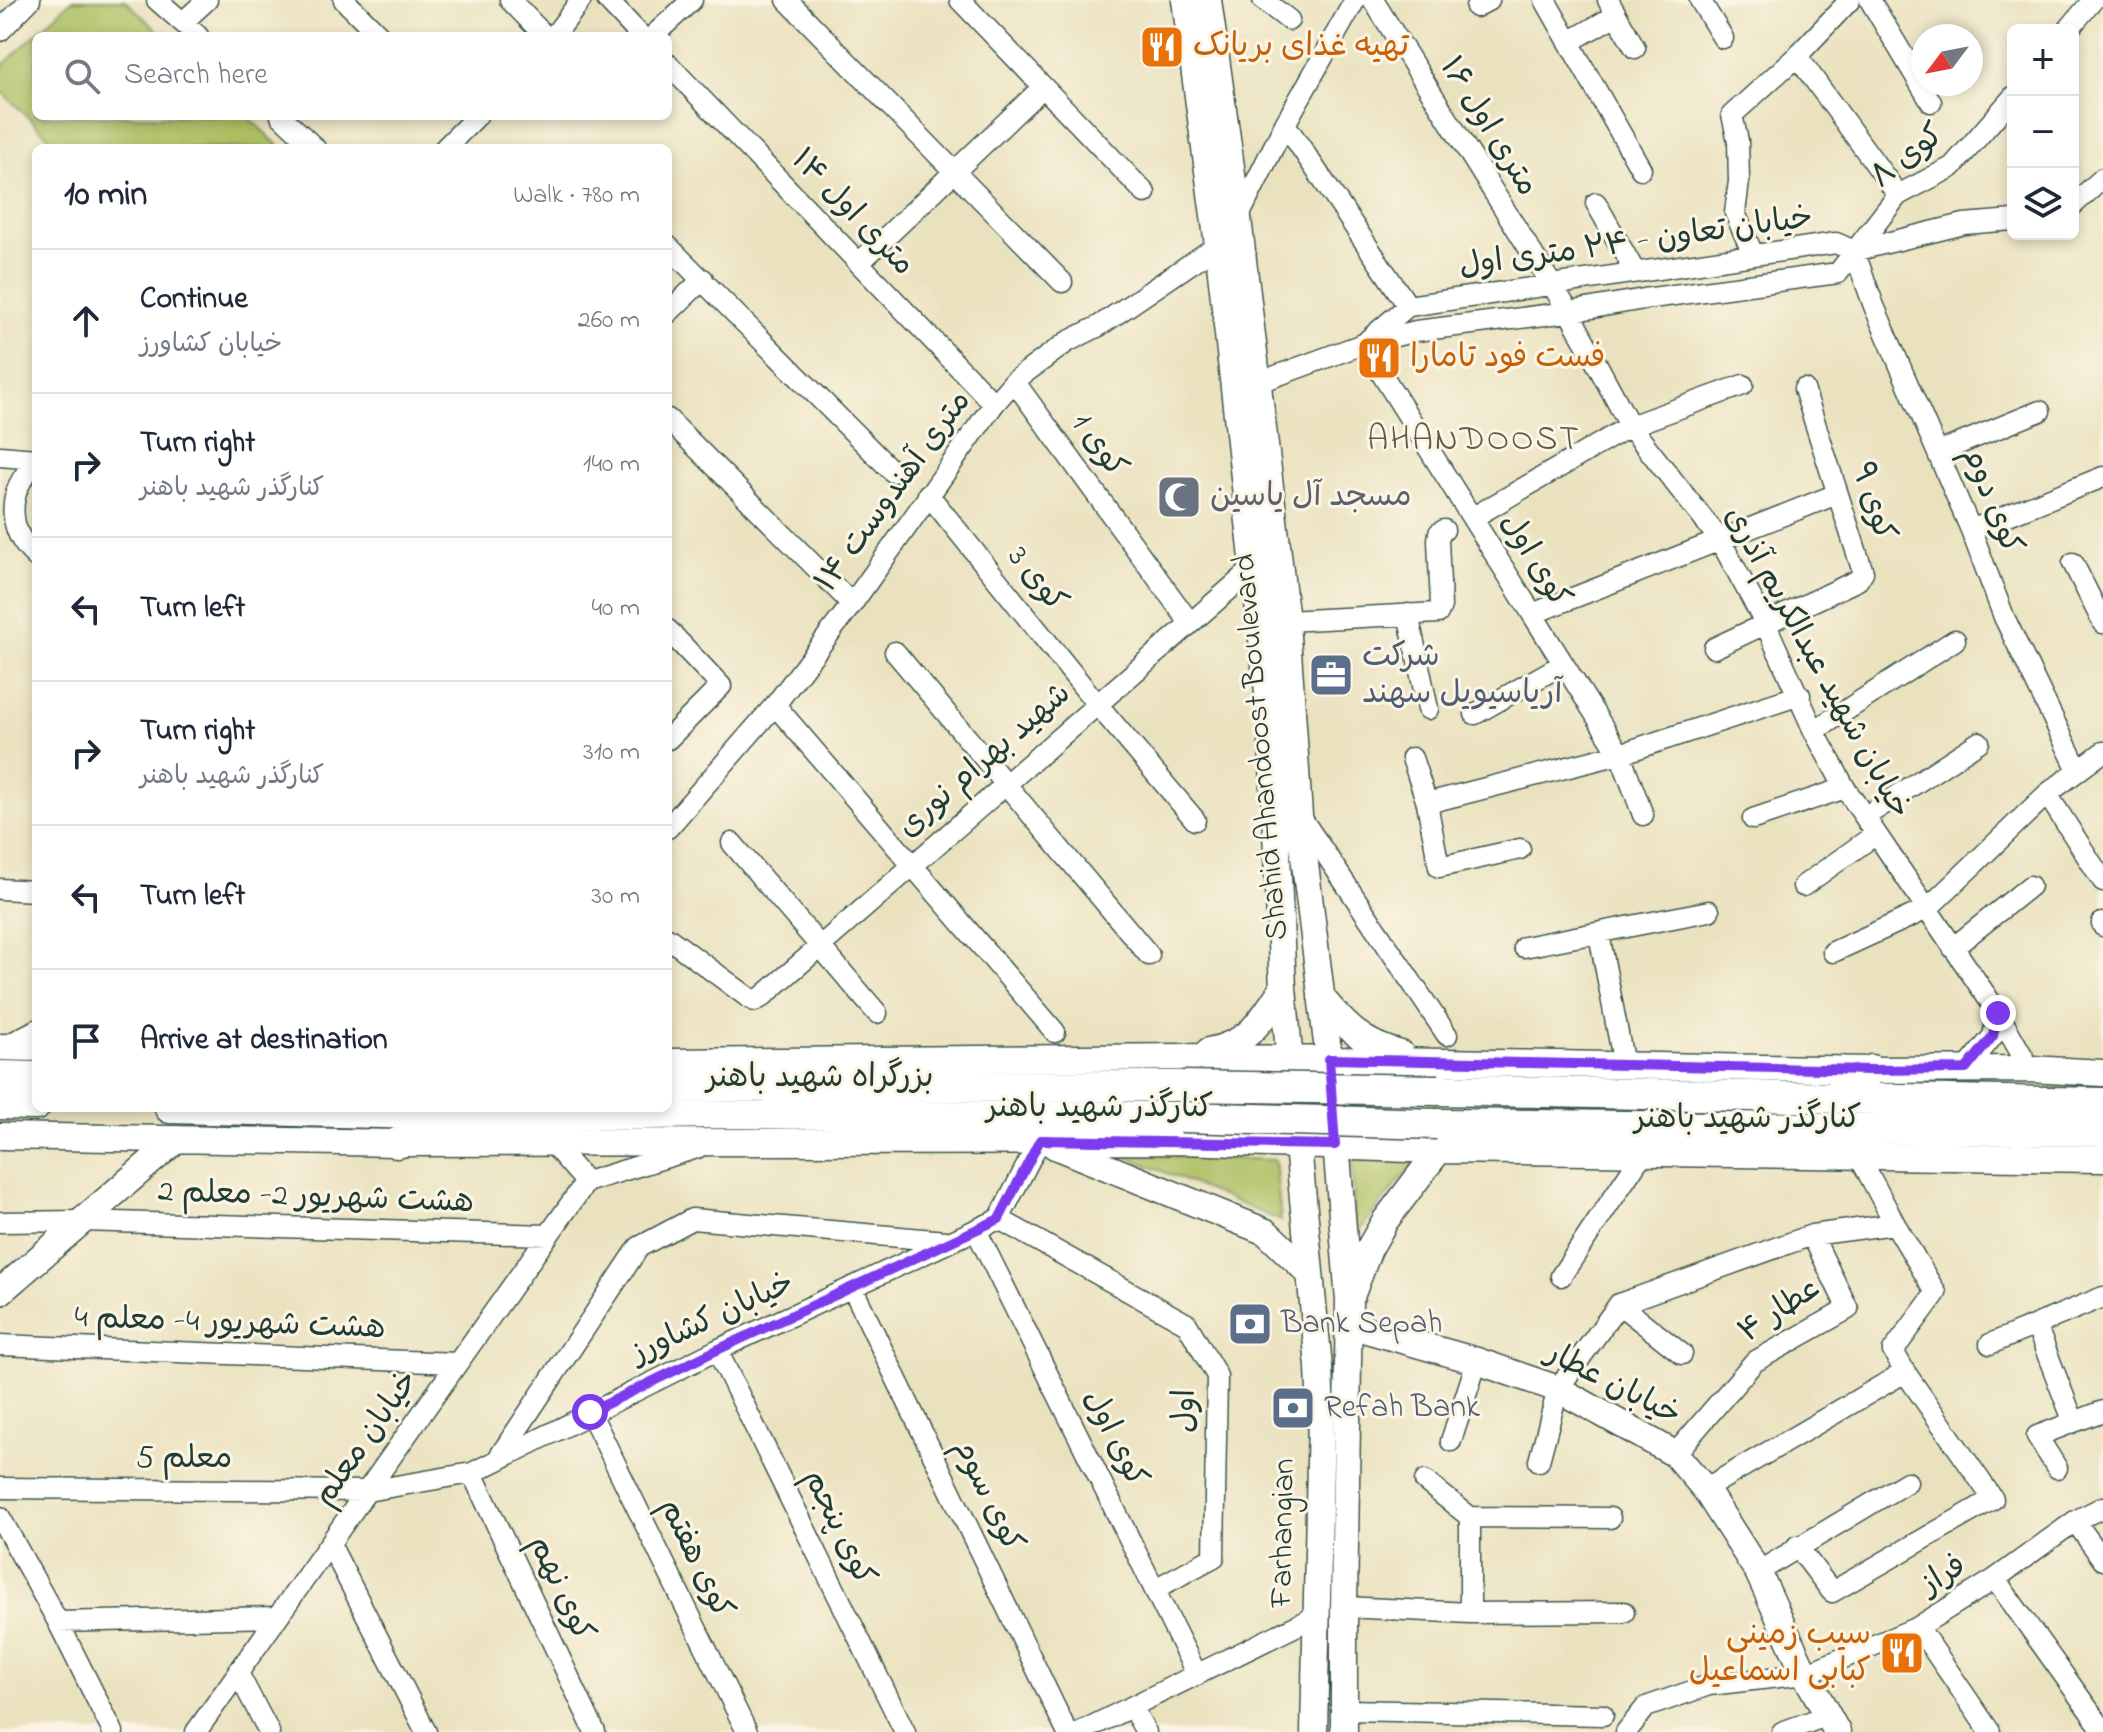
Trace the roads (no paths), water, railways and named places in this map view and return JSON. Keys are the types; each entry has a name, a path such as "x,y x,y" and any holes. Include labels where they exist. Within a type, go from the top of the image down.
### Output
{"highway":[{"path":"1,1057 32,1075"},
{"path":"1834,1097 1871,1070"},
{"name":"بزرگراه شهید باهنر","path":"672,1087 1182,1072 1435,1076"},
{"path":"1435,1076 1834,1097 2103,1103"},
{"path":"0,1104 32,1105"},
{"name":"بزرگراه شهید باهنر","path":"339,1112 508,1116 715,1113 1438,1137"},
{"path":"397,1143 508,1116"},
{"path":"1438,1137 2103,1131"}],"main road":[{"name":"Shahid Ahandoost Boulevard","path":"1185,0 1218,245 1255,567 1299,815 1329,1059 1335,1145"},
{"name":"Shahid Ahandoost Boulevard","path":"1208,0 1238,218 1286,621 1282,718 1283,988 1296,1146"},
{"path":"1182,1072 1229,1047 1256,1028 1283,988"},
{"path":"1321,997 1342,1022 1376,1048 1435,1076"},
{"path":"1,1057 32,1049"},
{"name":"کنارگذر شهید باهنر","path":"672,1062 1182,1072 1289,1059 1329,1059 1435,1076 1624,1065 1871,1070 2030,1069 2103,1073"},
{"path":"1182,1072 1205,1073 1215,1099 1206,1126 1182,1129"},
{"path":"1435,1076 1406,1080 1398,1109 1411,1137 1438,1137"},
{"name":"کنارگذر شهید باهنر","path":"0,1136 552,1143 1040,1140 1182,1129 1296,1146 1438,1137 1643,1153 2103,1159"},
{"path":"1349,1312 1369,1249 1438,1137"},
{"path":"0,1292 177,1139"},
{"path":"1040,1140 1266,1232 1310,1274"},
{"name":"Farhangian","path":"1335,1145 1349,1312 1345,1721"},
{"name":"Farhangian","path":"1296,1146 1321,1417 1314,1732"},
{"path":"1306,1248 1345,1244"},
{"name":"خیابان عطار","path":"1349,1312 1558,1389 1675,1454 1705,1489 1758,1572 1832,1724"}],"street":[{"path":"0,31 30,0"},
{"path":"157,0 190,29 207,0"},
{"path":"344,0 376,32"},
{"path":"510,0 541,32"},
{"path":"557,32 581,0"},
{"path":"607,0 637,32"},
{"path":"657,32 692,0"},
{"path":"787,0 1062,282"},
{"path":"960,0 1145,193"},
{"path":"1263,0 1289,20"},
{"path":"1238,218 1285,124 1355,0"},
{"name":"۱۶ متری اول","path":"1373,0 1552,286"},
{"path":"1545,0 1641,169"},
{"path":"1700,0 1723,38"},
{"path":"1753,254 1735,213 1739,181 1738,141 1732,115 1797,56 1850,0"},
{"path":"1870,0 1931,102"},
{"path":"2073,24 2093,0"},
{"path":"1569,42 1612,7 1635,48"},
{"path":"1797,56 1898,195"},
{"name":"۱۴ متری اول","path":"672,68 994,404"},
{"path":"859,263 1043,87"},
{"name":"کوی ۸","path":"1854,251 1898,195 1952,167 2007,104"},
{"path":"285,120 311,144"},
{"path":"449,144 473,120"},
{"path":"1285,124 1408,306"},
{"path":"2079,200 2103,178"},
{"path":"1596,203 1635,272"},
{"name":"کوی ۸","path":"1854,251 1964,224 2007,220"},
{"name":"خیابان تعاون - ۲۴ متری اول","path":"1257,383 1363,344 1416,331 1838,273 1854,251 1836,243 1408,306 1363,344"},
{"name":"۱۴ متری آهندوست","path":"672,815 775,705 852,604 994,404 1014,381 1067,342 1099,326 1218,245"},
{"path":"672,250 893,472"},
{"name":"کوی دوم","path":"1854,251 1874,306 1971,530 2004,617 2078,770"},
{"path":"672,309 703,279"},
{"name":"خیابان شهید عبدالکریم آذری","path":"1552,286 1630,426 1720,540 1766,625 1814,731 1845,788 1998,1013 2030,1069"},
{"name":"کوی اول","path":"1363,344 1620,754 1643,815"},
{"name":"کوی 1","path":"1014,381 1190,623"},
{"path":"1472,518 1630,426 1743,385"},
{"name":"کوی ۹","path":"1766,625 1858,580 1863,572 1804,389"},
{"path":"1939,452 2040,411"},
{"path":"672,423 852,604"},
{"path":"0,456 32,460"},
{"path":"32,466 20,480 13,500 13,520 21,540 32,552"},
{"path":"1971,530 2103,477"},
{"name":"کوی 3","path":"928,494 1195,820"},
{"path":"1532,614 1837,494"},
{"path":"0,513 16,528"},
{"path":"1286,621 1438,613 1441,606 1438,540 1439,533 1444,530"},
{"path":"2073,563 2103,623"},
{"name":"شهید بهرام نوری","path":"672,941 755,1001 1255,567"},
{"path":"1408,614 1428,709"},
{"path":"1714,648 1766,625"},
{"path":"672,634 721,686 672,735"},
{"path":"1814,731 1955,640"},
{"path":"895,652 1149,955"},
{"path":"1475,714 1563,664"},
{"path":"1427,803 1620,754 1800,695"},
{"path":"775,705 1055,1032"},
{"path":"1803,886 1871,825 1979,742"},
{"path":"1833,952 1927,909 2047,794 2103,752"},
{"path":"1412,758 1427,803 1439,867 1520,849"},
{"path":"1753,819 1845,788"},
{"path":"2047,794 2103,881"},
{"path":"1299,815 1447,1035"},
{"path":"732,843 877,1013"},
{"path":"1953,948 2030,886"},
{"path":"0,889 32,891"},
{"path":"1524,947 1709,911"},
{"path":"1599,934 1624,1065"},
{"path":"1966,1069 1993,1036 1998,1013"},
{"path":"1,1057 32,1033"},
{"path":"999,1219 1040,1140"},
{"path":"552,1143 586,1182 716,1142"},
{"path":"1561,1276 1643,1153"},
{"path":"1797,1546 1832,1592 1993,1499 1893,1351 1936,1293 1858,1154"},
{"name":"خیابان معلم","path":"196,1732 586,1182"},
{"path":"496,1461 639,1247 692,1219 949,1241"},
{"name":"خیابان کشاورز","path":"367,1491 472,1473 717,1350 999,1219"},
{"name":"اول","path":"999,1219 1187,1324 1217,1376 1214,1557 1155,1589"},
{"name":"هشت شهریور 2- معلم 2","path":"0,1222 82,1221 548,1235"},
{"name":"عطار ۴","path":"1675,1454 1754,1362 1848,1309 1812,1235 1895,1224"},
{"name":"کوی اول","path":"976,1230 1197,1675"},
{"path":"1539,1461 1558,1389 1619,1304 1812,1235"},
{"name":"کوی سوم","path":"852,1287 1067,1732"},
{"path":"1990,1344 2103,1297"},
{"path":"1619,1304 1682,1354"},
{"path":"2036,1325 2073,1420"},
{"name":"هشت شهریور 4- معلم 4","path":"0,1345 457,1363"},
{"name":"کوی پنجم","path":"717,1350 905,1732"},
{"path":"1451,1441 1477,1361"},
{"path":"1705,1489 1905,1372"},
{"path":"2057,1468 2037,1436 2103,1411"},
{"name":"کوی هفتم","path":"590,1412 747,1732"},
{"name":"کوی نهم","path":"472,1473 595,1732"},
{"path":"1425,1481 1470,1517 1610,1518"},
{"path":"1758,1572 1907,1482"},
{"name":"معلم 5","path":"0,1488 367,1491"},
{"name":"فراز","path":"1626,1732 1646,1707 1709,1685 1805,1674 1918,1627 1995,1579 2075,1521 2103,1507"},
{"path":"0,1517 58,1622 113,1732"},
{"path":"1470,1517 1470,1613"},
{"path":"2075,1521 2103,1560"},
{"path":"330,1544 426,1732"},
{"path":"1995,1579 2103,1730"},
{"path":"1344,1607 1470,1613 1624,1612"},
{"path":"1080,1732 1316,1616"},
{"path":"58,1622 277,1617"},
{"path":"1918,1627 1990,1732"},
{"path":"238,1673 269,1732"},
{"path":"1132,1707 1146,1732"},
{"path":"1345,1721 1603,1715"},
{"path":"1782,1732 1832,1724"}],"place":[{"name":"تهیه غذای بریانک","path":"1162,47"},
{"name":"فست فود تامارا","path":"1379,358"},
{"name":"مسجد آل یاسین","path":"1179,497"},
{"name":"شرکت آریاسیویل سهند","path":"1331,675"},
{"name":"Bank Sepah","path":"1250,1324"},
{"name":"Refah Bank","path":"1293,1408"},
{"name":"سیب زمینی کبابی اسماعیل","path":"1902,1653"}],"district":[{"name":"AHANDOOST","path":"1474,441"}]}
